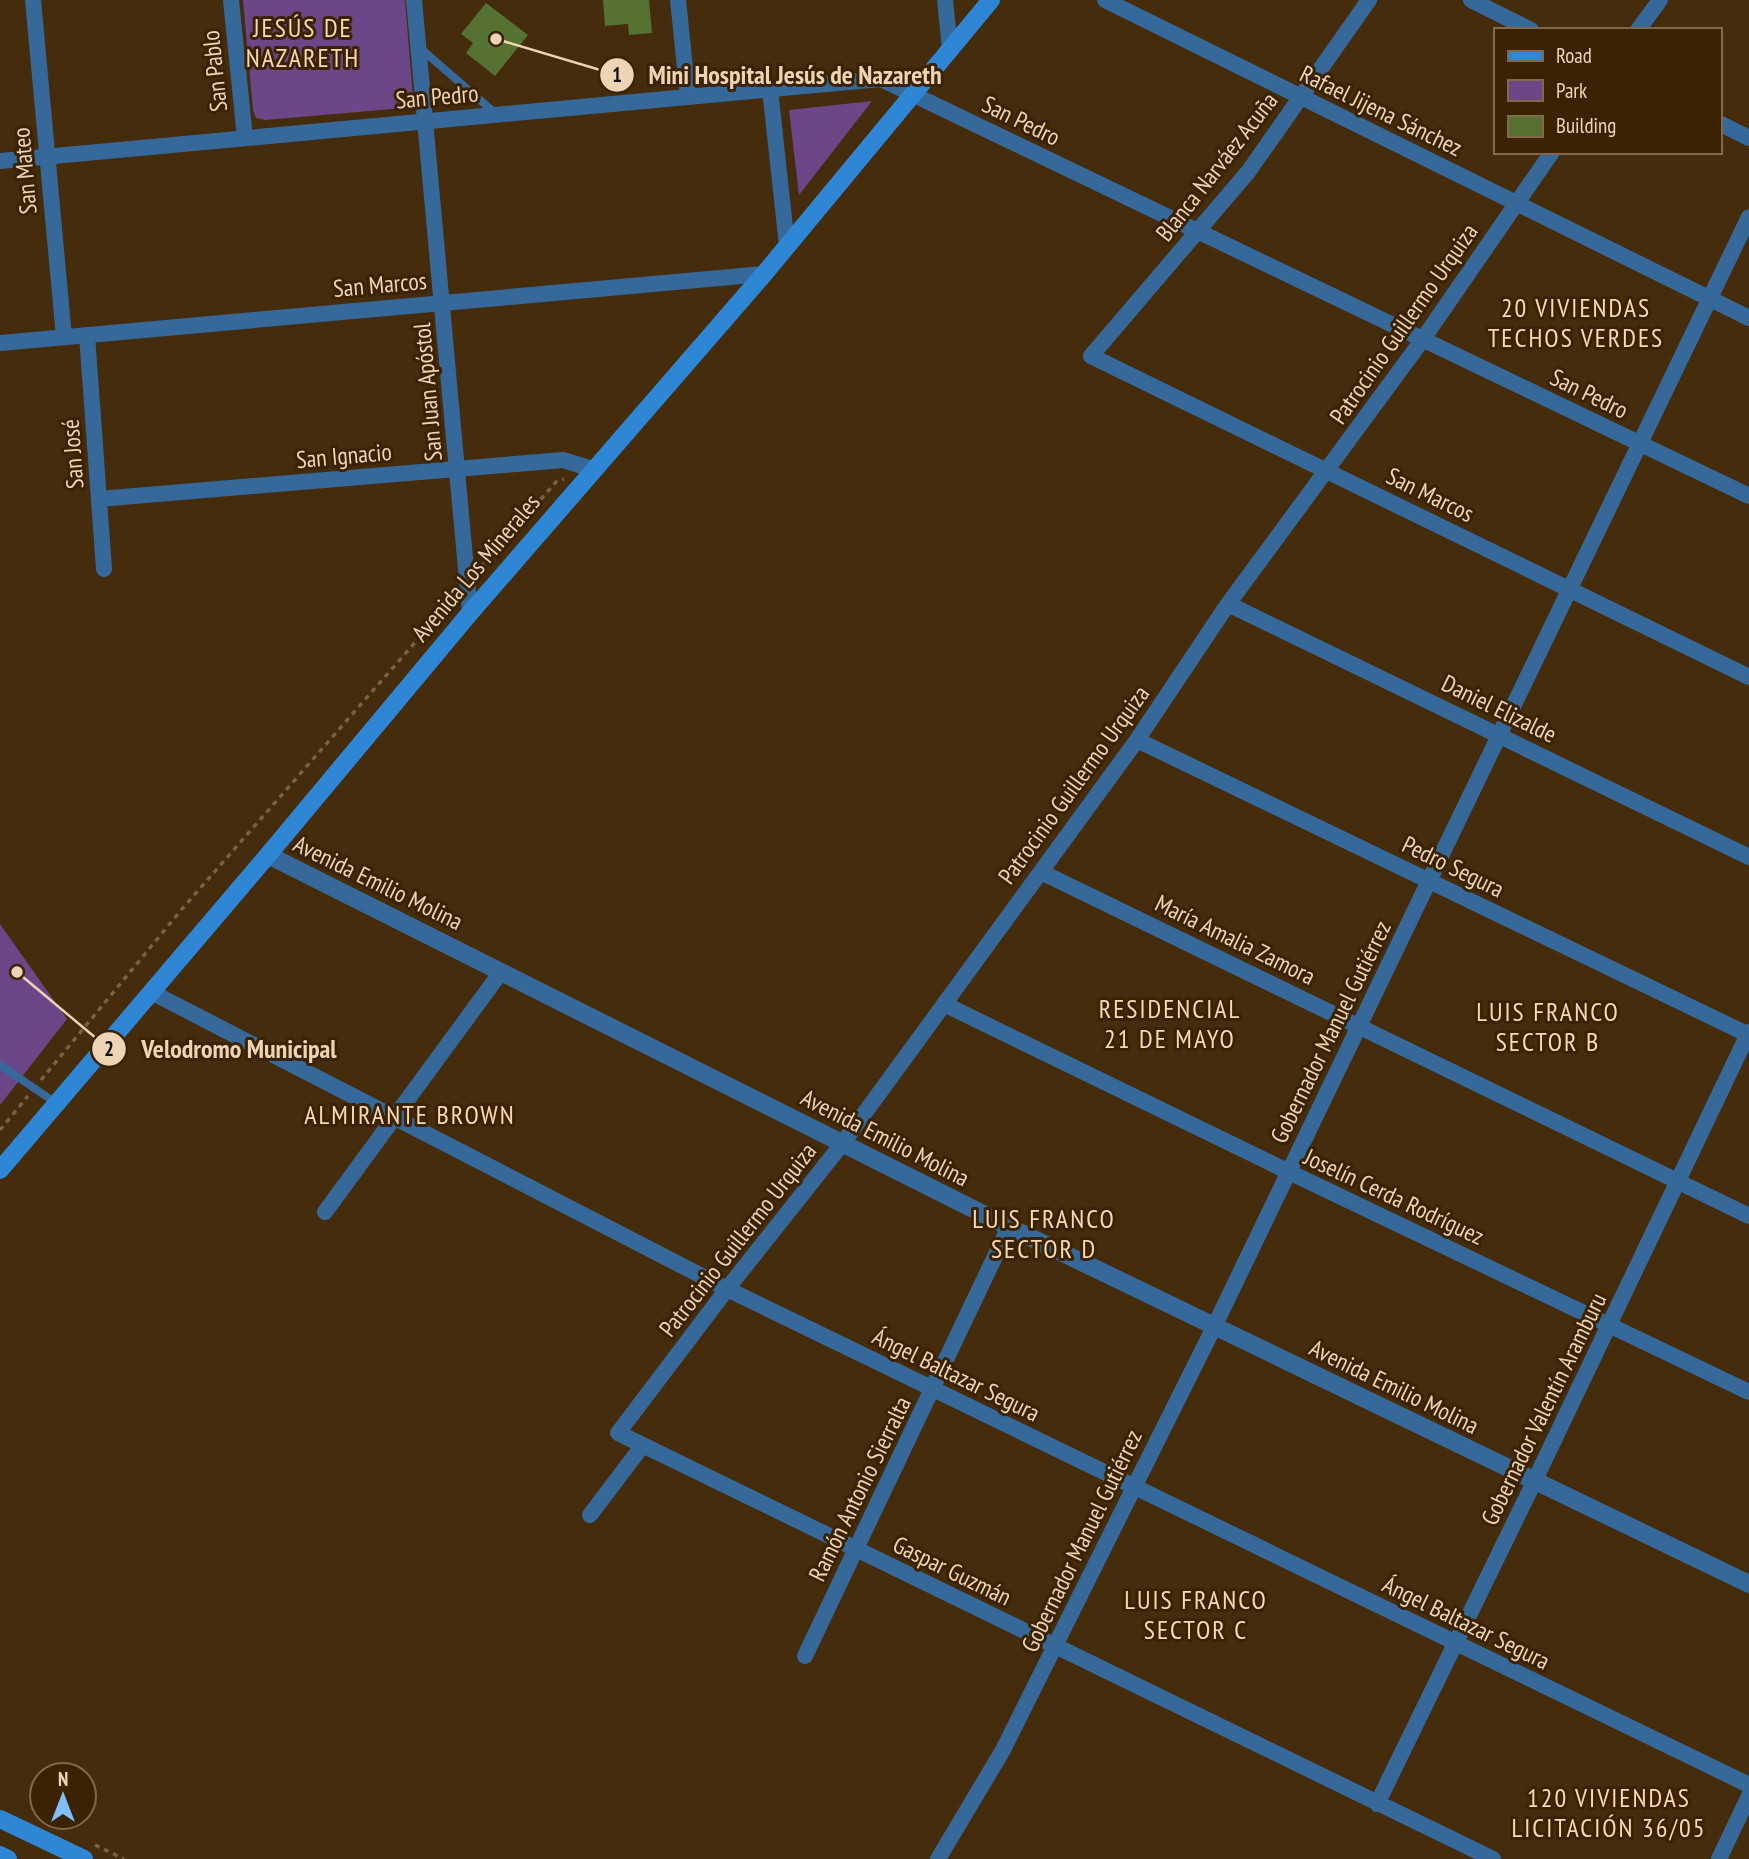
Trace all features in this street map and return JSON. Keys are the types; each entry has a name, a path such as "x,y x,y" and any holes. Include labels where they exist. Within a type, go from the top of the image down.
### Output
{"main road":[{"name":"Avenida Los Minerales","path":"0,1170 470,613 764,274 990,0"},
{"path":"0,1819 85,1859"},
{"path":"0,1855 8,1859"}],"street":[{"name":"San Mateo","path":"33,0 64,337"},
{"name":"San Pablo","path":"231,0 245,138"},
{"name":"San Juan Apóstol","path":"414,0 470,613"},
{"path":"678,0 688,97"},
{"path":"945,0 950,48"},
{"name":"Rafael Jijena Sánchez","path":"1105,0 1749,318"},
{"name":"Blanca Narváez Acuña","path":"1091,356 1248,172 1369,0"},
{"path":"1471,0 1527,28"},
{"path":"1639,28 1660,0"},
{"name":"San Pedro","path":"0,161 881,79 1749,496"},
{"path":"770,89 787,246"},
{"path":"1721,124 1749,138"},
{"name":"Patrocinio Guillermo Urquiza","path":"618,1433 842,1144 1041,872 1137,740 1228,604 1423,339 1551,154"},
{"name":"Gobernador Manuel Gutiérrez","path":"938,1859 1003,1750 1214,1327 1749,217"},
{"name":"San Marcos","path":"0,342 764,274"},
{"name":"San José","path":"87,335 104,569"},
{"name":"San Marcos","path":"1091,356 1749,677"},
{"name":"San Ignacio","path":"99,499 563,460 593,469"},
{"name":"Daniel Elizalde","path":"1228,604 1749,857"},
{"name":"Pedro Segura","path":"1137,740 1749,1034"},
{"name":"Avenida Emilio Molina","path":"268,855 1009,1227 1749,1584"},
{"name":"María Amalia Zamora","path":"1041,872 1749,1216"},
{"path":"325,1212 501,972"},
{"name":"Ángel Baltazar Segura","path":"150,992 727,1289 1749,1785"},
{"name":"Joselín Cerda Rodríguez","path":"944,1004 1749,1392"},
{"name":"Gobernador Valentín Aramburu","path":"1377,1804 1749,1034"},
{"name":"Ramón Antonio Sierralta","path":"805,1656 1009,1227"},
{"name":"Gaspar Guzmán","path":"618,1433 1493,1859"},
{"path":"590,1515 643,1445"},
{"path":"1719,1859 1749,1796"}],"lane":[{"path":"418,47 497,115"},
{"path":"0,1065 56,1103"}],"path":[{"path":"0,1130 183,909 556,482 593,469"}],"green space":[{"path":"243,0 405,0 413,97 411,105 404,108 265,120 256,118 253,110"},
{"path":"872,101 799,195 789,110"},
{"path":"0,924 67,1019 0,1105"}],"building":[{"path":"603,0 649,0 652,33 629,35 628,24 605,26"},
{"path":"486,3 528,35 495,76 466,53 473,43 461,34"}],"place":[{"name":"Mini Hospital Jesús de Nazareth","path":"496,39"},
{"name":"Velodromo Municipal","path":"17,972"}],"district":[{"name":"JESÚS DE NAZARETH","path":"303,43"},
{"name":"20 VIVIENDAS TECHOS VERDES","path":"1576,323"},
{"name":"RESIDENCIAL 21 DE MAYO","path":"1170,1024"},
{"name":"LUIS FRANCO SECTOR B","path":"1548,1027"},
{"name":"ALMIRANTE BROWN","path":"410,1115"},
{"name":"LUIS FRANCO SECTOR D","path":"1044,1234"},
{"name":"LUIS FRANCO SECTOR C","path":"1196,1615"},
{"name":"120 VIVIENDAS LICITACIÓN 36/05","path":"1609,1812"}]}
